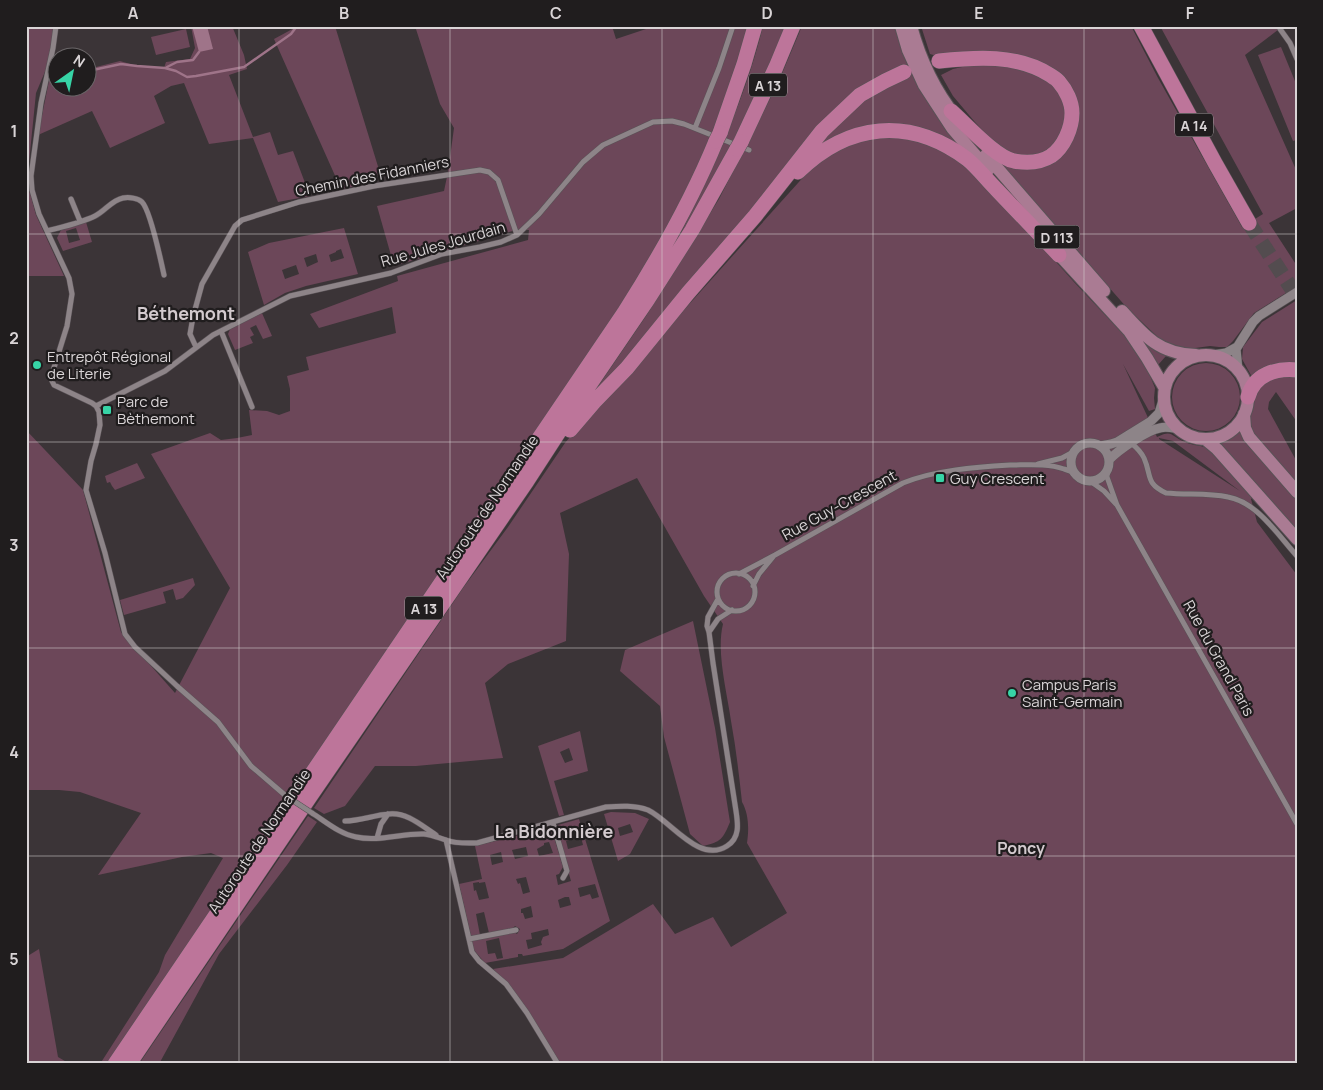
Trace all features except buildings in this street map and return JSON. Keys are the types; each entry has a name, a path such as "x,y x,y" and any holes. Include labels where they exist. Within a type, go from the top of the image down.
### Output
{"highway":[{"name":"Autoroute de Normandie","path":"115,1064 629,306 662,253 695,190 718,137 744,64 755,26"},
{"name":"Autoroute de Normandie","path":"129,1064 527,481 667,270 742,147 793,26"},
{"name":"A 14","path":"1141,26 1215,163 1253,221 1152,26"},
{"path":"939,61 971,57 998,58 1027,64 1058,81 1069,97 1072,112 1070,129 1062,145 1050,156 1034,162 1012,160 1000,154 951,111"},
{"path":"527,481 582,416 627,368 688,293 755,216 822,132 860,96 904,72"},
{"path":"755,216 800,170 826,148 855,135 882,130 911,132 943,143 968,160 1059,255"},
{"path":"1248,397 1254,383 1264,376 1282,370 1297,370"}],"main road":[{"name":"D 113","path":"901,26 908,50 924,85 952,128 1059,255 1129,331 1147,358 1164,393"},
{"name":"D 113","path":"911,26 928,73 951,111 995,166 1129,319 1151,340 1161,348 1172,353 1196,355"},
{"path":"1244,414 1238,424 1228,432 1217,437 1205,439 1193,437 1180,430 1169,417 1164,406 1164,393 1168,378 1183,361 1196,355 1213,355 1230,362 1244,380 1248,397 1244,414 1245,428 1249,437 1297,492"},
{"path":"1205,439 1218,448 1297,538"}],"street":[{"path":"56,26 54,48 41,103 31,176 32,190 39,214 69,278 72,294 67,326 52,374 52,380 54,385 91,402 99,412 100,425 86,490 105,553 125,634 134,647 218,722 251,766 286,796 343,832 354,837 370,839 428,834 462,843 477,843 553,823 567,871 563,878"},
{"path":"695,128 719,68 733,26"},
{"path":"1280,29 1290,43 1297,59"},
{"name":"Rue Jules Jourdain","path":"96,406 165,371 213,335 290,296 391,273 442,254 501,242 517,235 539,214 583,162 603,145 653,122 672,121 742,147"},
{"name":"Chemin des Fidanniers","path":"196,347 190,334 202,284 235,226 242,220 299,202 374,186 480,170 490,172 498,180 517,235"},
{"path":"47,231 95,216 114,201 123,198 133,198 141,201 151,221 164,275"},
{"path":"71,199 80,221"},
{"path":"1238,370 1237,347 1253,322 1259,316 1297,292"},
{"path":"221,331 252,407"},
{"path":"1213,355 1226,353 1237,347"},
{"path":"1164,393 1159,413 1151,421 1117,442 1100,446 1093,444 1081,446 1075,451 1071,460 1072,467 1075,473 1082,479 1090,481 1099,479 1107,470 1109,460 1115,453 1156,428 1167,427 1180,430"},
{"path":"1132,443 1143,456 1148,476 1158,489 1166,493 1230,497 1245,504 1259,513 1297,556"},
{"path":"1100,446 1105,451 1109,460"},
{"name":"Rue Guy-Crescent","path":"553,823 606,807 638,807 654,814 692,844 705,850 720,850 730,844 738,828 707,626 708,617 718,599 717,590 720,581 730,574 739,574 908,482 960,469 1035,464 1058,459 1075,451"},
{"name":"Rue Guy-Crescent","path":"1035,464 1062,468 1075,473"},
{"name":"Rue du Grand Paris","path":"1107,470 1117,505"},
{"name":"Rue du Grand Paris","path":"1090,481 1104,491 1117,505 1280,793 1294,814 1297,824"},
{"name":"Rue Guy-Crescent","path":"709,632 718,619 732,610 738,611 749,605 754,596 753,586 759,574 775,555"},
{"path":"739,574 748,578 753,586"},
{"path":"718,599 726,608 732,610"},
{"path":"377,838 388,814"},
{"path":"345,821 388,814 400,815 444,839 472,952 479,961 506,984 527,1013 558,1064"},
{"path":"469,939 516,930"}],"shaded area":[{"path":"26,26 57,26 55,48 48,48 48,65 36,93 27,182 36,215 64,276 26,276"},
{"path":"191,26 232,26 244,55 247,69 229,75 253,137 270,132 278,155 293,151 310,196 278,202 253,138 209,144 184,83 171,86 154,96 165,123 110,148 92,111 38,135 48,86 48,98 98,98 98,66 120,61 137,66 164,68 166,62 190,59 195,48"},
{"path":"192,26 207,26 213,49 199,52"},
{"path":"298,26 335,26 380,173 367,184 341,189 274,39"},
{"path":"415,26 612,26 616,39 655,26 748,26 710,139 679,206 634,287 106,1064 100,1064 159,972 165,955 223,858 211,853 182,857 98,875 141,813 80,792 26,790 26,430 83,490 121,632 175,693 230,588 151,454 210,433 221,440 252,435 249,410 267,411 279,415 290,411 290,389 287,376 309,370 306,357 396,333 392,307 319,328 310,314 398,281 397,276 528,240 529,230 516,230 394,266 377,206 444,191 454,128 440,104"},
{"path":"763,26 788,26 756,101 668,259 709,174 734,116 755,56"},
{"path":"802,26 895,26 968,154 904,127 813,153 863,91 626,363 588,401 646,316 719,199 778,83"},
{"path":"921,26 1131,26 1158,78 1242,227 1263,214 1160,26 1283,26 1245,55 1297,172 1297,208 1269,223 1297,266 1297,286 1254,313 1227,347 1210,346 1188,349 1162,341 1128,309 999,162 1037,166 1077,122 1056,73 930,54"},
{"path":"186,29 190,47 156,55 151,37"},
{"path":"1281,47 1297,86 1297,140 1293,141 1258,55"},
{"path":"985,62 1038,73 1057,88 1064,99 1068,123 1050,149 1037,157 1010,153 996,145 953,96 941,75 953,69"},
{"name":"Campus Paris Saint-Germain","path":"893,136 942,148 972,168 1124,335 1143,359 1155,388 1155,409 1149,411 1123,364 1157,437 1169,433 1187,443 1209,450 1229,470 1252,498 1257,522 1297,575 1297,1064 561,1064 509,984 493,969 563,958 653,904 675,934 713,917 731,947 787,913 747,843 747,817 742,802 721,659 723,624 704,596 637,478 560,513 569,554 566,641 508,664 485,683 503,758 416,766 375,766 345,806 324,814 314,808 463,588 508,527 565,443 588,415 807,173 843,145","holes":["1159,438 1173,441 1240,491"]},
{"path":"86,222 92,242 63,251 57,238 61,230","holes":["76,228 80,240 69,243 66,231"]},
{"path":"344,228 358,274 306,286 285,293 264,305 248,252 269,243","holes":["341,249 344,258 331,262 329,255","316,254 318,262 307,267 304,258","296,265 299,274 285,279 282,270"]},
{"path":"1297,300 1297,365 1252,377 1242,359 1243,347 1262,322"},
{"path":"262,313 272,336 263,339 256,325 250,328 254,335 250,337 253,343 235,350 228,334 230,329"},
{"path":"1144,341 1166,356 1158,365"},
{"path":"1213,363 1225,369 1234,378 1240,390 1238,410 1230,421 1213,431 1199,431 1182,421 1174,410 1172,390 1182,373 1193,365"},
{"path":"1297,376 1297,422 1276,392 1269,402 1268,409 1297,462 1297,486 1255,438 1249,419 1261,385 1268,379"},
{"path":"1240,429 1248,443 1297,498 1297,534 1219,443"},
{"path":"137,463 145,478 115,490 110,482 107,483 105,476"},
{"path":"193,578 195,585 183,598 176,600 173,589 163,592 166,603 124,615 120,600"},
{"path":"693,621 715,728 730,822 721,839 703,846 690,834 664,737 660,706 620,671 625,650"},
{"path":"580,731 588,771 554,781 564,815 559,816 538,746","holes":["569,748 573,760 565,763 560,752"]},
{"path":"611,812 635,813 649,819 630,854 618,861 604,814","holes":["630,824 633,832 620,836 618,828"]},
{"path":"308,816 317,822 287,865 219,954 159,1064 139,1064"},
{"path":"579,819 610,921 563,949 523,956 518,954 518,957 485,963 473,949 472,941 514,932 517,934 520,929 515,926 489,933 484,912 476,914 480,935 471,936 459,884 482,879 475,846 551,827 563,867 559,874 556,875 558,885 571,881 557,832 560,829 558,825","holes":["580,833 583,845 568,849 566,841 573,838 573,835","549,842 553,853 539,856 537,849 544,845 544,843","526,847 528,856 515,859 512,850","501,852 503,862 492,865 490,855","526,877 530,892 523,894 520,883 518,884 516,879","485,882 489,898 479,900 476,890 474,891 473,883","595,884 599,897 592,899 590,894 580,897 578,888","569,897 571,905 560,908 558,900","531,906 533,917 525,919 523,913 521,913 521,909","548,929 549,935 543,937 542,945 528,949 526,940 532,939 531,933","499,938 503,958 497,959 495,953 488,954 486,941"]},
{"path":"39,949 58,1057 70,1064 26,1064 26,957"}],"waterway":[{"path":"98,69 121,64 165,68 187,77 244,67 291,34 297,26"},
{"path":"167,67 177,62 193,60 199,52"}],"tunnel":[{"path":"1249,223 1297,297"}],"place":[{"name":"Entrepôt Régional de Literie","path":"37,365"},
{"name":"Parc de Bèthemont","path":"107,410"},
{"name":"Guy Crescent","path":"940,478"},
{"name":"Campus Paris Saint-Germain","path":"1012,693"}],"district":[{"name":"Béthemont","path":"186,313"},
{"name":"La Bidonnière","path":"554,831"},
{"name":"Poncy","path":"1021,848"}]}
